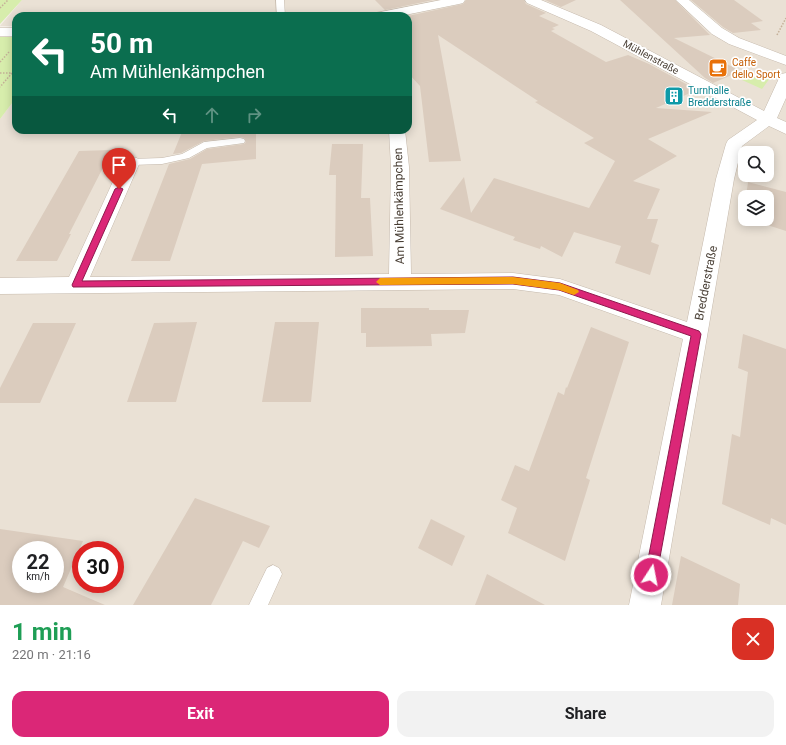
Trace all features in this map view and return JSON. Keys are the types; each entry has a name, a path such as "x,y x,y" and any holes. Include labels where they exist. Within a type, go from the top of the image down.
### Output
{"street":[{"path":"400,12 458,0"},
{"name":"Mühlenstraße","path":"531,0 596,28 786,129"},
{"path":"682,0 717,31 734,41 786,61"},
{"path":"0,32 12,32"},
{"path":"768,119 785,84 786,77"},
{"name":"Bredderstraße","path":"646,605 725,179 734,144 768,119"},
{"name":"Am Mühlenkämpchen","path":"397,134 400,167 400,281"},
{"path":"76,285 131,162"},
{"name":"Am Mühlenkämpchen","path":"0,286 495,280 541,283 560,287 696,334"}],"lane":[{"path":"280,0 281,12"},
{"path":"131,162 162,161 185,156 204,145 240,141"},
{"path":"258,605 273,574"}],"path":[{"path":"1,6 8,0"},
{"path":"0,73 12,73"},
{"path":"0,87 12,73"}],"shaded area":[{"path":"22,0 786,0 786,605 0,605 0,119 12,103 12,134 412,134 412,12 12,12 12,26 0,26"}],"green space":[{"path":"0,0 22,0 0,24"},
{"path":"0,37 12,37 12,103 0,119"},
{"path":"748,77 770,78 762,89 742,80"}],"building":[{"path":"375,0 433,0 385,10"},
{"path":"466,0 524,0 526,4 546,13 539,16 559,25 552,28 555,29 551,31 606,62 628,55 649,64 697,90 656,108 712,112 648,139 677,156 633,181 660,189 647,219 658,219 651,242 659,245 650,275 615,263 621,246 574,232 562,257 541,246 540,249 513,240 515,237 440,209 464,177 471,213 494,178 589,208 615,161 584,143 594,138 535,102 538,101 438,35 461,161 429,162 420,86 412,77 412,15 463,4"},
{"path":"545,0 576,0 561,7"},
{"path":"620,0 675,0 710,35 674,38 741,71 713,83 705,78"},
{"path":"691,0 734,0 763,21 751,23 761,30 733,33 723,27"},
{"path":"181,134 256,134 256,159 202,164 170,261 131,261 169,164 190,159 207,149 244,144 246,142 244,138 240,137 204,141 181,153 173,154"},
{"path":"332,144 363,144 361,198 370,198 373,256 335,257 336,175 329,175"},
{"path":"112,150 69,234 71,234 57,261 16,261 79,151"},
{"path":"748,182 786,192 786,231 770,226 774,226 774,190 747,190"},
{"path":"361,308 429,308 429,310 469,310 465,333 431,334 432,346 366,347 366,333 361,333"},
{"path":"197,322 176,402 127,402 154,323"},
{"path":"275,322 319,322 311,402 262,402"},
{"path":"33,323 76,323 40,403 0,403 0,388"},
{"path":"591,327 629,342 586,478 590,480 565,561 508,533 517,508 501,500 515,465 529,471 558,392 564,395"},
{"path":"743,334 786,349 786,525 771,518 770,525 722,504 732,434 740,437 748,372 738,368"},
{"path":"195,498 270,526 259,548 243,541 211,605 133,605"},
{"path":"431,519 465,536 452,566 418,548"},
{"path":"0,529 83,541 72,541 72,566 64,585 64,541 12,541 12,593 64,593 64,587 72,591 72,593 77,593 105,605 0,605"},
{"path":"681,556 740,584 738,605 672,605"},
{"path":"487,574 545,605 475,605"}],"slow traffic":[{"path":"380,282 513,281 541,283 574,292"}],"place":[{"name":"Caffe dello Sport","path":"718,68"},
{"name":"Turnhalle Bredderstraße","path":"674,96"}],"route":[{"path":"119,189 76,285 474,280 541,283 560,287 696,334 651,575"}]}
